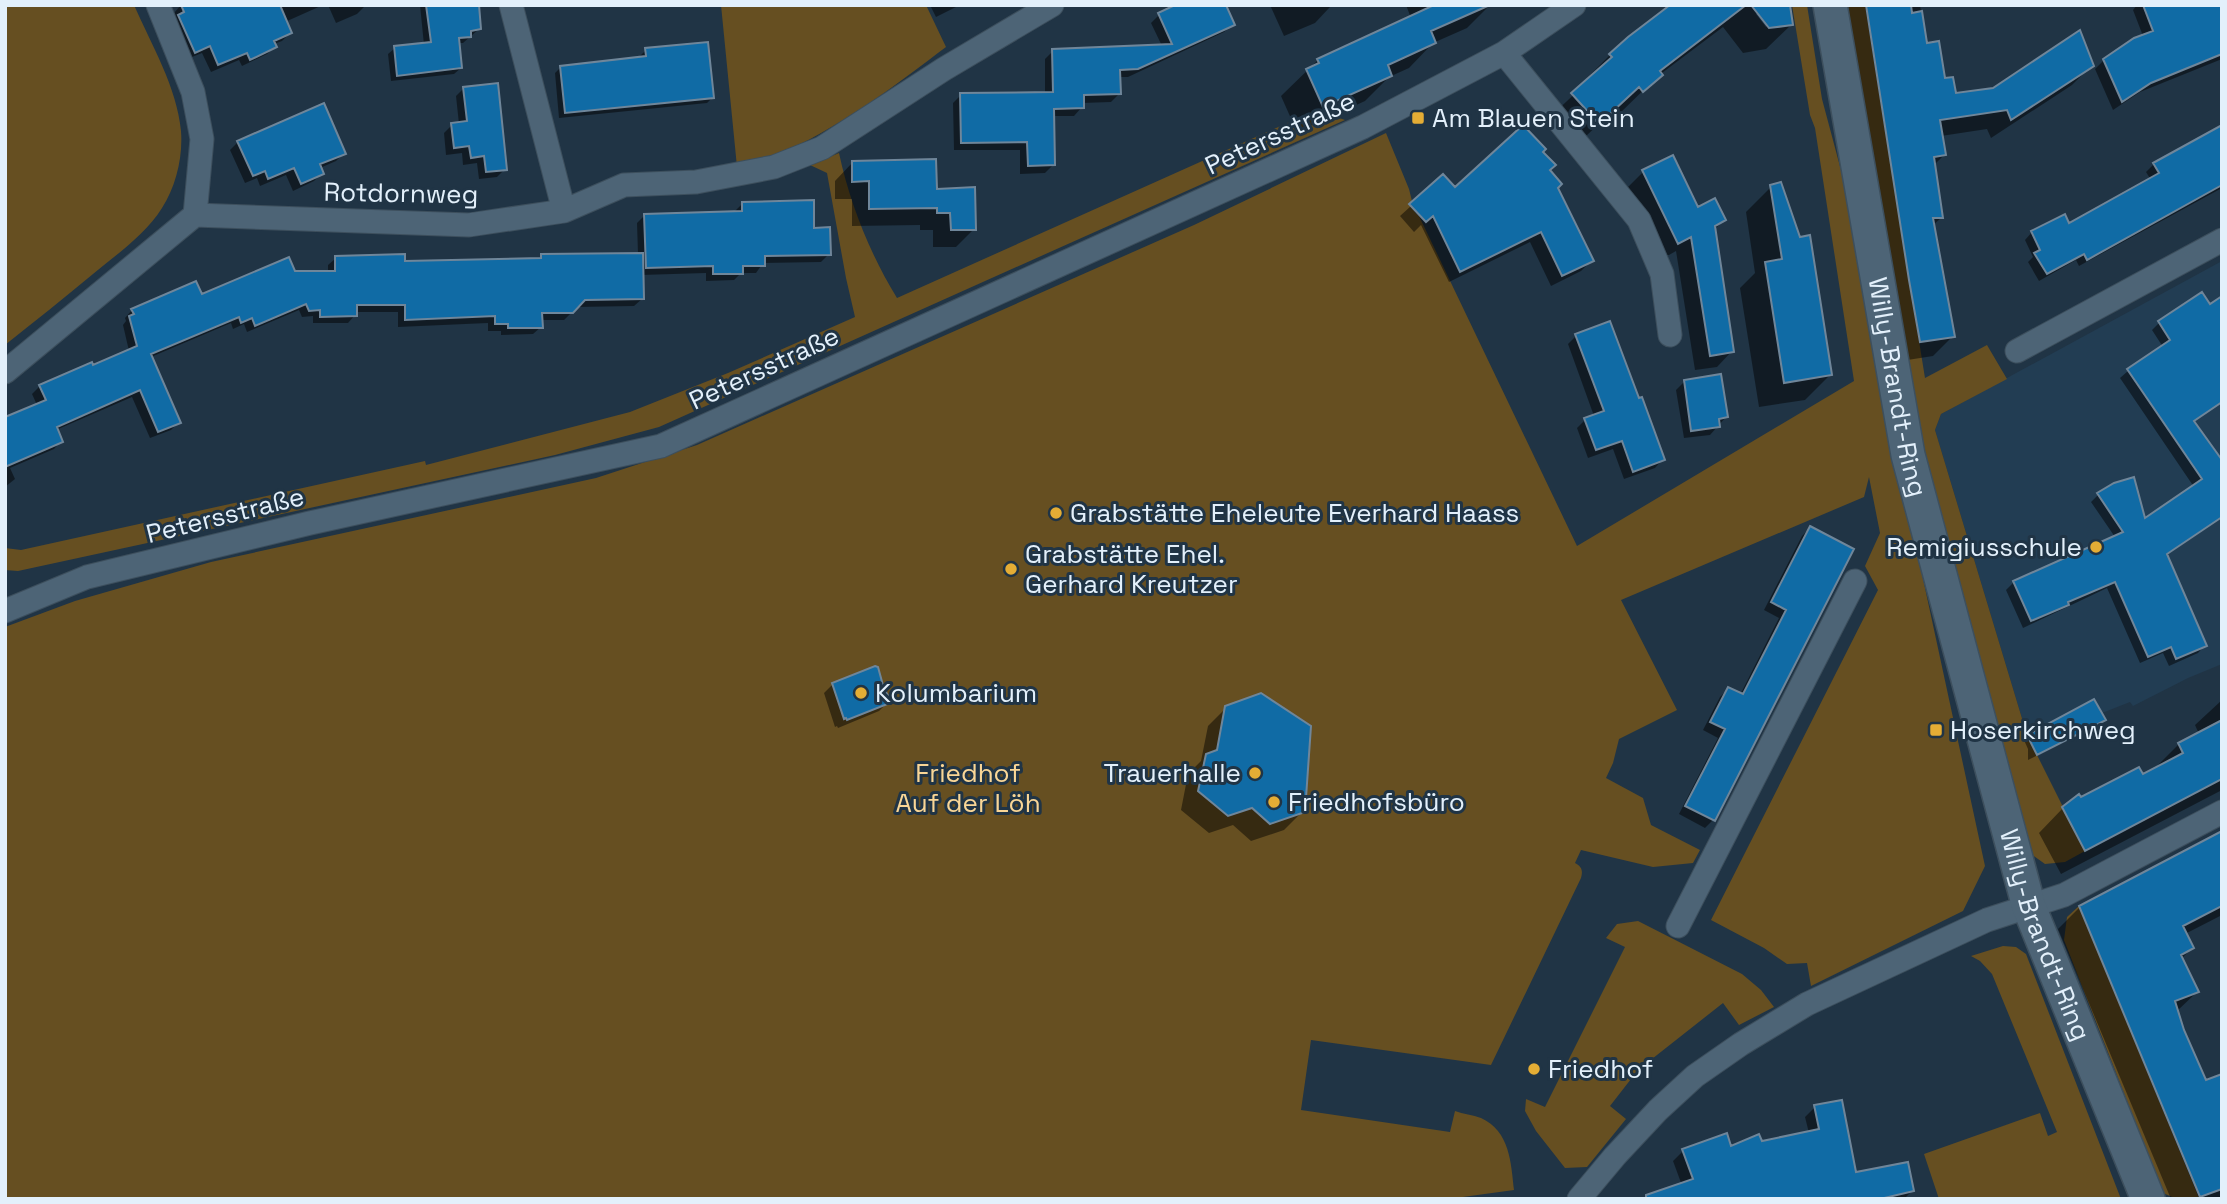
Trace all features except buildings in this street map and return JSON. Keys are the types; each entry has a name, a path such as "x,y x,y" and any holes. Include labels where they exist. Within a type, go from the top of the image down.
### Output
{"main road":[{"name":"Willy-Brandt-Ring","path":"1830,5 1908,455 2029,907 2148,1199"}],"street":[{"path":"5,372 195,215 202,139 193,92 158,5"},
{"path":"511,5 564,211"},
{"name":"Rotdornweg","path":"195,215 469,225 564,211 624,185 696,182 774,167 822,148 944,69 1052,5"},
{"name":"Petersstraße","path":"5,611 88,577 310,523 661,446 1350,133 1504,53 1563,9"},
{"path":"1504,53 1639,220 1662,274 1670,335"},
{"path":"2017,351 2222,240"},
{"path":"1678,926 1856,581"},
{"path":"1579,1199 1658,1110 1695,1076 1807,1004 1987,920 2064,895 2222,812"}],"shaded area":[{"name":"Remigiusschule","path":"2222,261 2222,664 2133,706 2130,702 2102,713 2094,699 2027,735 1935,430 1941,414"}],"green space":[{"path":"5,5 134,5 169,82 179,115 181,151 171,190 162,208 147,227 5,345"},
{"path":"721,5 926,5 946,47 830,128 788,150 737,167"},
{"name":"Friedhof Auf der Löh","path":"1792,5 1807,5 1822,99 1850,204 1881,384 1985,866 1963,911 1811,986 1807,963 1787,964 1764,948 1711,920 1878,590 1865,566 1880,533 1869,477 1864,497 1621,600 1677,710 1619,739 1606,778 1643,798 1651,825 1700,850 1693,863 1653,867 1581,850 1575,863 1581,869 1581,878 1491,1065 1311,1040 1301,1110 1450,1132 1455,1111 1481,1118 1491,1124 1503,1139 1510,1159 1514,1190 1448,1199 5,1199 5,627 75,601 211,562 596,478 697,445 1194,225 1386,133 1409,189 1412,201 1409,205 1419,216 1577,546 1854,381 1815,128 1810,115"},
{"path":"1844,5 1865,5 1925,378 1987,345 2007,379 1941,414 1935,430 2027,735 2085,851 2065,862 2045,864 2031,854 1921,455"},
{"path":"1316,110 1345,120 659,427 555,455 18,571 5,570 5,548 21,550 425,461 426,465 630,412 728,373 855,317 827,173 810,165 839,153 862,228 897,298"},
{"path":"2079,906 2199,1198 2177,1199 2163,1193 2064,940 2067,917"},
{"path":"1638,921 1742,974 1761,990 1774,1007 1739,1025 1723,1003 1638,1070 1610,1106 1626,1119 1587,1167 1565,1168 1536,1131 1525,1111 1526,1099 1545,1107 1625,947 1606,938 1617,924"},
{"path":"2003,946 2016,947 2026,954 2121,1199 1939,1199 1924,1154 2040,1113 2048,1136 2057,1132 1992,974 1971,956"}],"place":[{"name":"Am Blauen Stein","path":"1418,118"},
{"name":"Grabstätte Eheleute Everhard Haass","path":"1056,513"},
{"name":"Remigiusschule","path":"2096,547"},
{"name":"Grabstätte Ehel. Gerhard Kreutzer","path":"1011,569"},
{"name":"Kolumbarium","path":"861,693"},
{"name":"Hoserkirchweg","path":"1936,730"},
{"name":"Trauerhalle","path":"1255,773"},
{"name":"Friedhofsbüro","path":"1274,802"},
{"name":"Friedhof","path":"1534,1069"}]}
